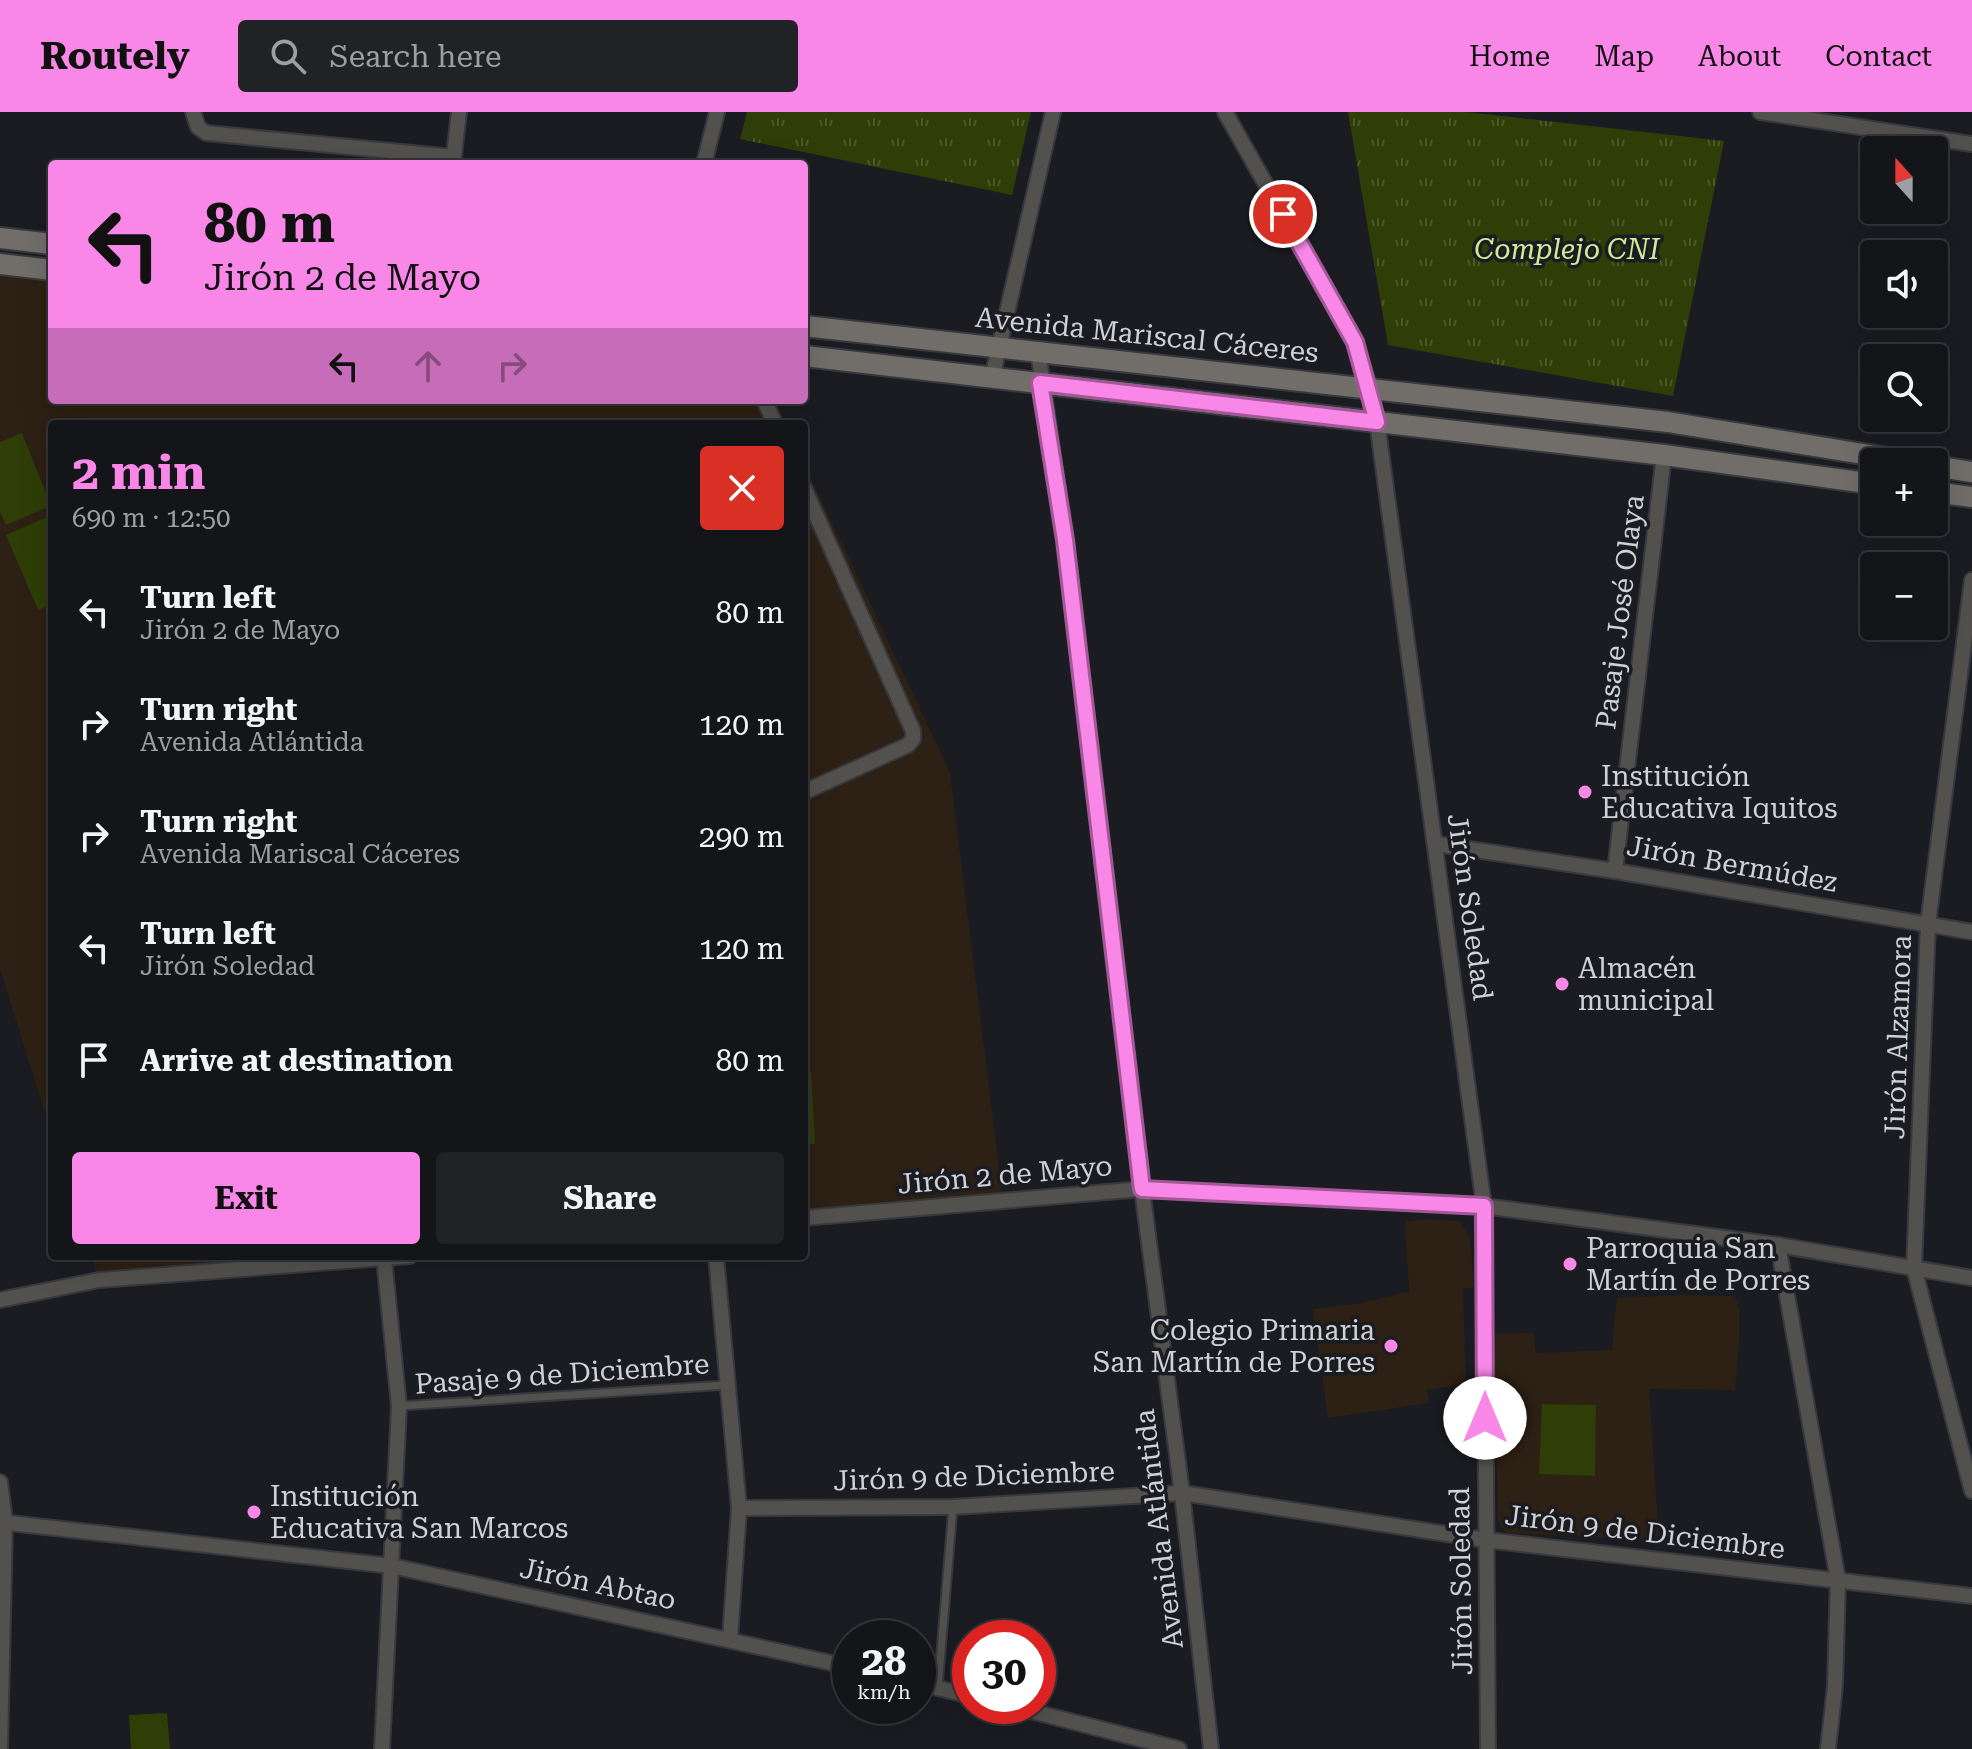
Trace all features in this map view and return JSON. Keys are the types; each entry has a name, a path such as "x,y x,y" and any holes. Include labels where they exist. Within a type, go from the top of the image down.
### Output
{"main road":[{"path":"0,238 48,244"},
{"path":"0,264 48,270"},
{"name":"Avenida Mariscal Cáceres","path":"808,326 1668,422 1860,453"},
{"name":"Avenida Mariscal Cáceres","path":"808,356 1664,455 1860,482"},
{"path":"1948,468 1972,472"},
{"path":"1948,494 1972,497"}],"street":[{"path":"193,112 198,127 206,133 444,160"},
{"path":"453,160 459,112"},
{"path":"705,160 717,112"},
{"path":"992,378 1053,112"},
{"name":"Jirón Soledad","path":"1225,112 1355,342 1377,422 1484,1206 1488,1749"},
{"path":"1760,112 1972,144"},
{"name":"Avenida Atlántida","path":"1038,351 1040,383 1065,540 1211,1749"},
{"name":"Pasaje José Olaya","path":"1615,871 1664,455"},
{"path":"808,497 913,731 913,739 908,745 808,790"},
{"name":"Jirón Alzamora","path":"1972,580 1928,924 1914,1268 1972,1491"},
{"name":"Jirón Bermúdez","path":"1436,844 1972,932"},
{"name":"Jirón 2 de Mayo","path":"808,1218 1142,1189 1484,1206 1778,1245 1972,1278"},
{"path":"1778,1245 1838,1580 1835,1686 1828,1749"},
{"path":"0,1300 99,1280 370,1260"},
{"path":"382,1749 399,1406 384,1260"},
{"path":"716,1260 739,1508 730,1639"},
{"path":"0,1482 0,1749"},
{"name":"Jirón 9 de Diciembre","path":"739,1508 953,1507 1182,1493 1486,1540 1972,1596"},
{"name":"Jirón Abtao","path":"2,1522 392,1566 832,1663"},
{"path":"938,1687 952,1691"},
{"path":"1056,1718 1179,1749"}],"lane":[{"name":"Pasaje 9 de Diciembre","path":"399,1406 727,1385"},
{"path":"938,1687 953,1507"}],"shaded area":[{"path":"0,276 48,282 48,404 777,404 784,420 48,420 48,1122 0,969"},
{"path":"808,471 950,773 1003,1201 808,1218"},
{"name":"Colegio Primaria San Martín de Porres","path":"1425,1219 1460,1221 1470,1239 1474,1287 1463,1289 1466,1384 1427,1390 1429,1403 1328,1418 1313,1309 1362,1303 1409,1291 1405,1222"},
{"path":"93,1260 358,1260 99,1280"},
{"path":"1735,1296 1739,1308 1739,1340 1735,1390 1649,1389 1659,1540 1506,1533 1498,1521 1494,1334 1533,1333 1536,1353 1612,1350 1617,1298"}],"green space":[{"path":"747,112 1031,112 1012,195 740,139"},
{"name":"Complejo CNI","path":"1348,112 1467,112 1724,141 1673,396 1388,345"},
{"path":"22,433 48,498 48,507 6,525 0,511 0,442"},
{"path":"48,517 48,606 38,610 6,535"},
{"path":"808,1071 811,1071 815,1144 808,1145"},
{"path":"1542,1404 1596,1405 1595,1476 1539,1474"},
{"path":"167,1713 170,1749 131,1749 129,1715"}],"place":[{"name":"Institución Educativa Iquitos","path":"1585,792"},
{"name":"Almacén municipal","path":"1562,984"},
{"name":"Parroquia San Martín de Porres","path":"1570,1264"},
{"name":"Colegio Primaria San Martín de Porres","path":"1391,1346"},
{"name":"Institución Educativa San Marcos","path":"254,1512"}],"route":[{"path":"1283,214 1355,342 1377,422 1040,383 1065,540 1142,1189 1484,1206 1485,1418"}]}
